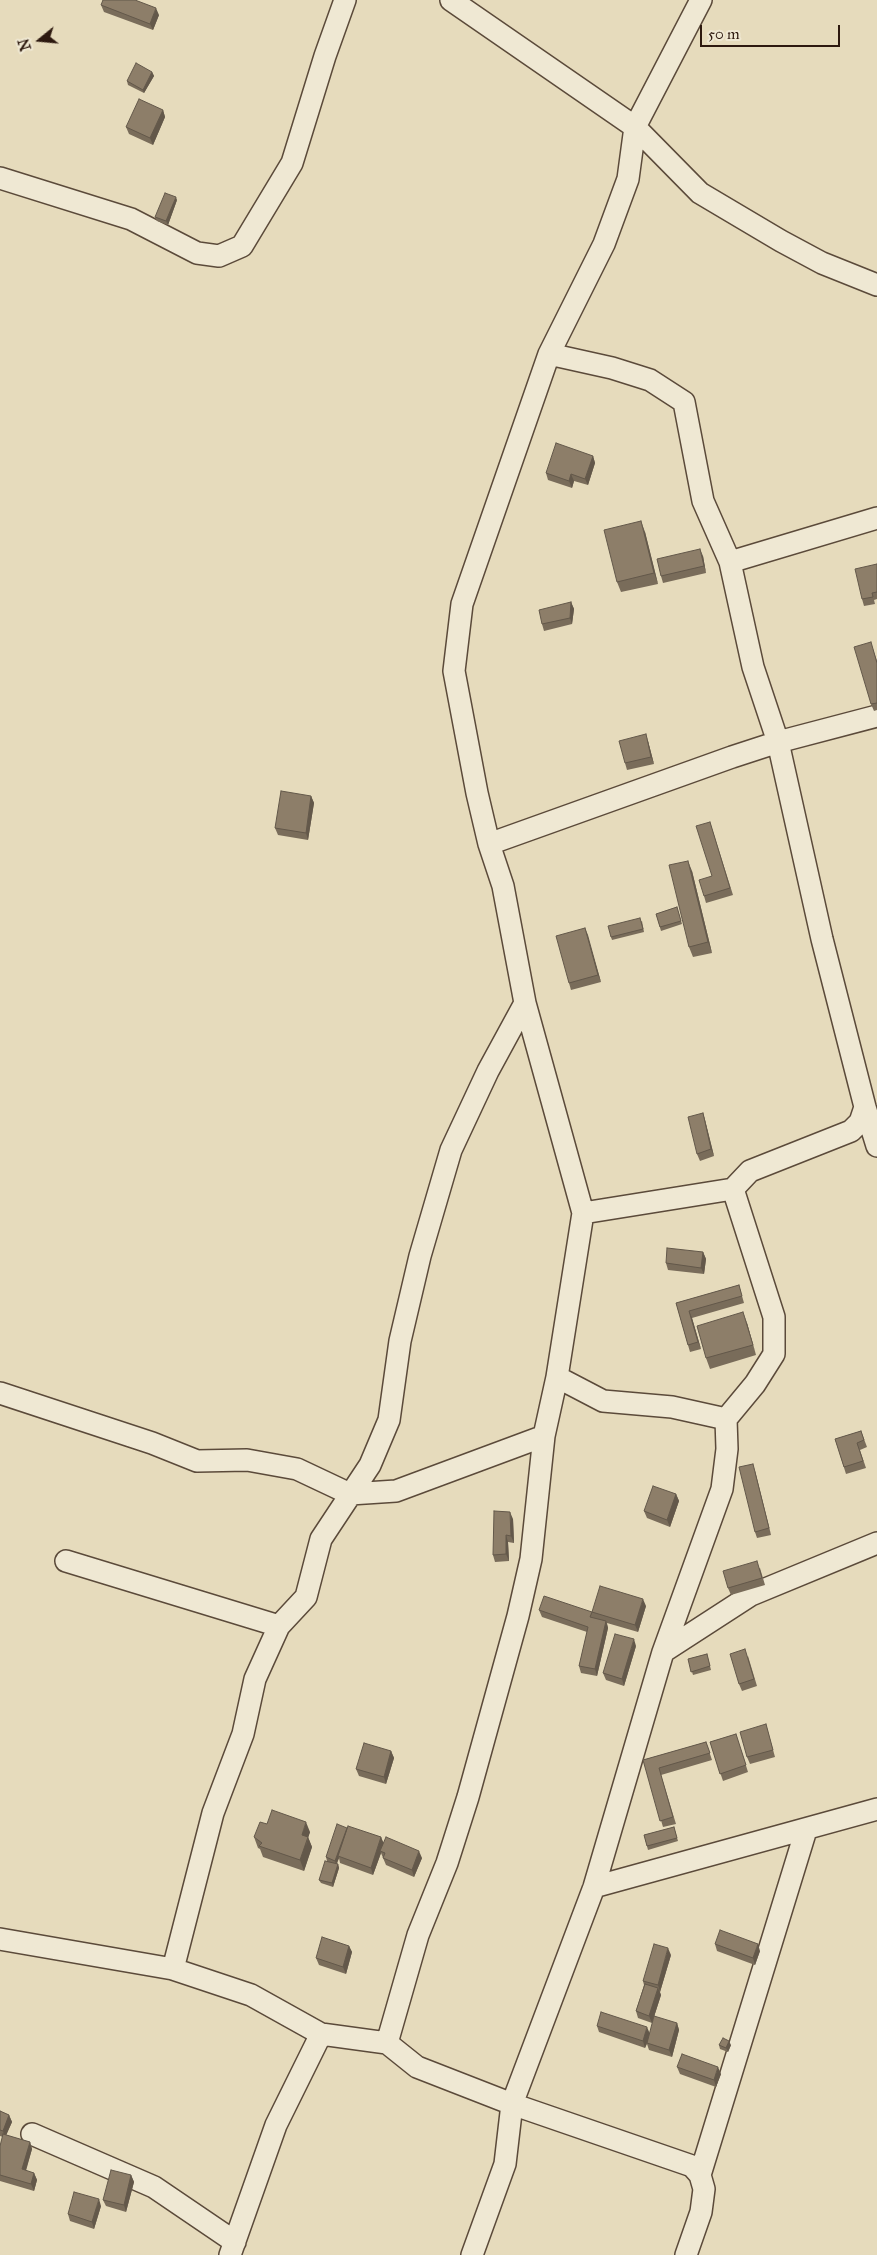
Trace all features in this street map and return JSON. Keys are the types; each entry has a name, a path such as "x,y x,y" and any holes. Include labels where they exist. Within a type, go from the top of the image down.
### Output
{"street":[{"path":"0,178 131,219 197,253 219,256 242,246 292,163 325,56 345,0"},
{"path":"451,0 635,126 700,193 822,263 877,285"},
{"path":"386,2043 418,1935 447,1863 468,1797 518,1616 531,1559 544,1436 557,1377 583,1213 525,1002 503,886 489,844 477,792 454,671 462,604 549,354 604,244 628,179 635,126 701,0"},
{"path":"549,354 612,368 650,380 684,402 703,501 730,562 753,668 778,742 822,939 865,1107 877,1146"},
{"path":"730,562 877,518"},
{"path":"489,844 778,742 877,716"},
{"path":"173,1969 213,1813 243,1734 255,1679 279,1626 306,1598 321,1539 370,1465 389,1420 403,1332 420,1256 451,1150 488,1071 525,1002"},
{"path":"583,1213 733,1188 750,1171 851,1131 860,1122 865,1107"},
{"path":"472,2255 505,2164 512,2104 594,1887 663,1652 722,1489 726,1449 726,1419 755,1384 774,1354 774,1316 733,1188"},
{"path":"557,1377 603,1401 672,1408 726,1419"},
{"path":"0,1393 152,1443 196,1461 247,1460 297,1469 350,1494 396,1491 544,1436"},
{"path":"663,1652 751,1595 877,1544"},
{"path":"66,1561 279,1626"},
{"path":"594,1887 877,1810"},
{"path":"700,2176 806,1830"},
{"path":"0,1939 173,1969 251,1995 321,2034 386,2043 417,2067 512,2104 692,2166 700,2176 704,2189 701,2212 686,2255"},
{"path":"32,2134 154,2187 233,2248 276,2125 321,2034"}],"building":[{"path":"103,0 135,0 156,8 150,24 101,5"},
{"path":"136,63 152,72 143,90 127,81"},
{"path":"139,99 163,110 150,138 126,127"},
{"path":"165,193 176,197 166,221 155,217"},
{"path":"556,443 593,456 585,479 571,474 569,481 546,473"},
{"path":"641,521 654,573 617,582 604,530"},
{"path":"700,549 704,566 661,576 657,559"},
{"path":"877,564 877,592 872,593 873,597 862,599 855,569"},
{"path":"571,602 570,618 542,624 539,610"},
{"path":"871,642 877,663 877,703 871,704 854,647"},
{"path":"646,734 651,757 625,763 619,741"},
{"path":"281,791 311,796 306,833 275,828"},
{"path":"710,822 730,888 704,896 699,880 712,876 696,826"},
{"path":"688,861 708,942 689,947 669,865"},
{"path":"677,907 681,921 660,927 656,914"},
{"path":"640,918 643,929 611,937 608,926"},
{"path":"585,928 598,975 569,983 556,936"},
{"path":"703,1113 711,1149 697,1154 688,1117"},
{"path":"667,1248 703,1252 701,1268 666,1263"},
{"path":"739,1285 742,1296 689,1311 698,1342 688,1345 676,1303"},
{"path":"743,1312 753,1345 706,1358 697,1326"},
{"path":"861,1431 864,1440 857,1443 863,1461 844,1467 835,1439"},
{"path":"753,1464 769,1528 755,1532 739,1467"},
{"path":"653,1486 676,1494 667,1520 644,1511"},
{"path":"494,1511 510,1512 511,1536 506,1535 506,1554 493,1555"},
{"path":"757,1561 762,1578 728,1588 723,1571"},
{"path":"600,1586 643,1599 635,1625 592,1612"},
{"path":"544,1596 592,1612 590,1617 606,1621 595,1669 579,1666 588,1627 539,1610"},
{"path":"615,1634 634,1639 622,1679 603,1673"},
{"path":"745,1649 754,1679 739,1684 730,1654"},
{"path":"707,1654 710,1666 691,1672 688,1659"},
{"path":"766,1724 773,1750 747,1757 740,1732"},
{"path":"736,1734 746,1765 720,1774 710,1742"},
{"path":"706,1742 710,1753 659,1768 673,1817 660,1821 643,1760"},
{"path":"364,1743 391,1751 384,1777 356,1769"},
{"path":"272,1810 306,1822 302,1835 308,1837 300,1860 259,1846 262,1843 254,1837 260,1822 267,1824"},
{"path":"337,1824 347,1828 335,1861 326,1857"},
{"path":"348,1826 381,1837 371,1868 338,1856"},
{"path":"674,1827 677,1838 647,1846 644,1835"},
{"path":"386,1837 419,1851 412,1870 383,1858 385,1853 380,1851"},
{"path":"325,1861 338,1864 332,1883 319,1880"},
{"path":"720,1930 758,1944 753,1958 715,1944"},
{"path":"322,1937 349,1946 343,1967 316,1958"},
{"path":"654,1944 668,1948 658,1985 643,1981"},
{"path":"645,1984 658,1988 649,2016 636,2011"},
{"path":"601,2012 647,2027 643,2041 597,2026"},
{"path":"654,2016 677,2023 669,2050 647,2043"},
{"path":"723,2038 729,2041 726,2048 719,2045"},
{"path":"682,2054 718,2067 714,2080 677,2067"},
{"path":"0,2111 9,2115 3,2131 0,2130"},
{"path":"3,2134 30,2142 22,2169 34,2173 31,2184 0,2175 0,2146"},
{"path":"111,2170 131,2175 124,2205 103,2200"},
{"path":"74,2192 99,2199 92,2222 68,2214"}]}
